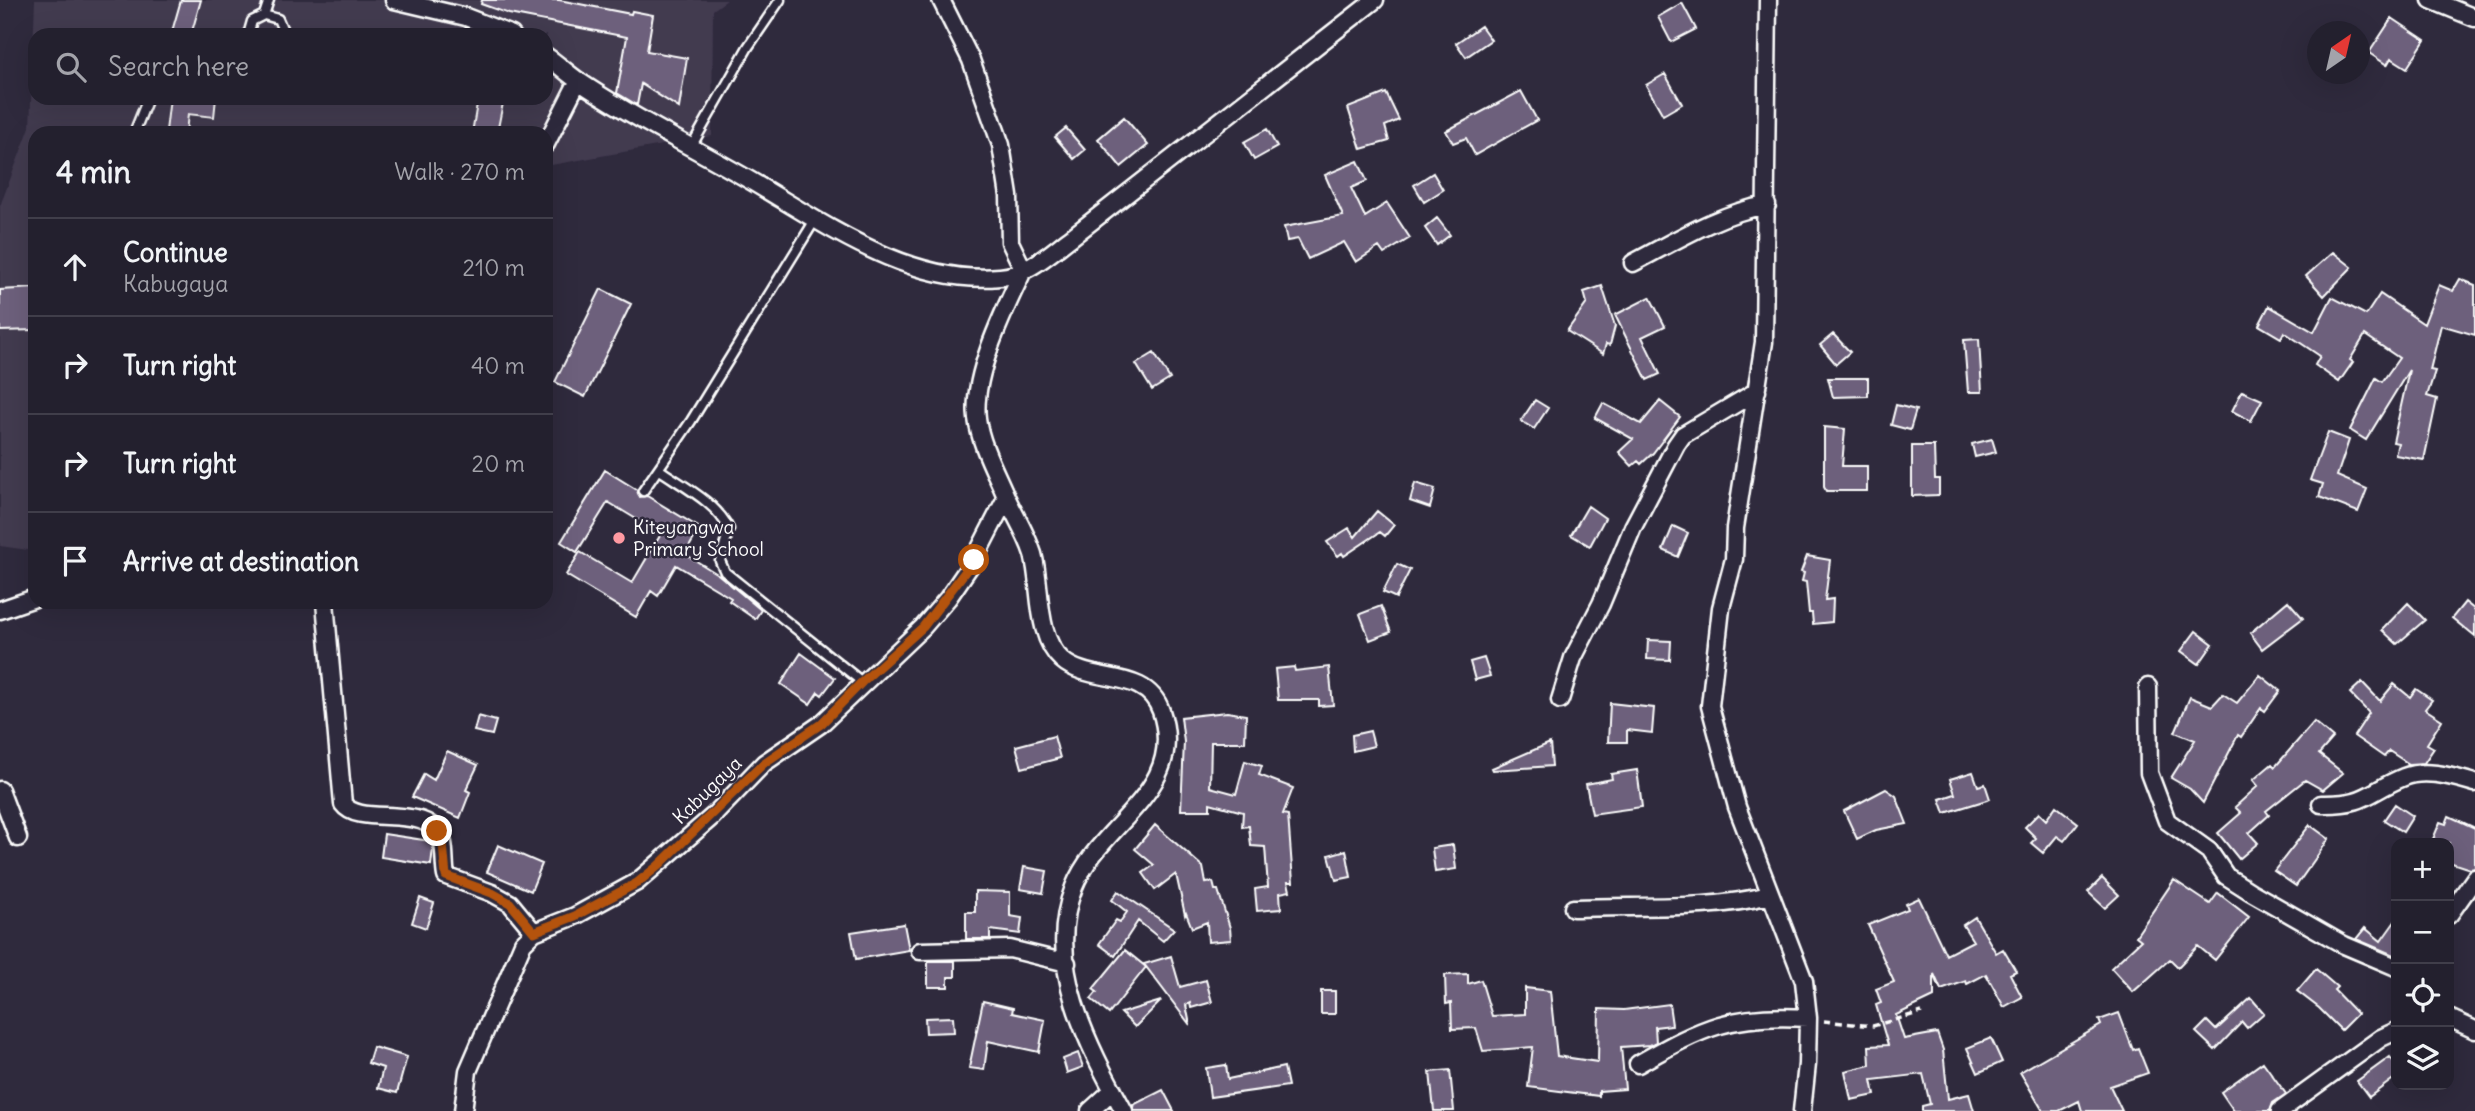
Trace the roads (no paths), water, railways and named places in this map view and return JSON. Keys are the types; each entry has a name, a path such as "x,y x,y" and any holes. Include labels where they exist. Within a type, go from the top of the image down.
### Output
{"street":[{"path":"394,0 466,17 494,28"},
{"path":"941,0 971,60 1001,145 1009,196 1010,242 1023,272 988,358 977,401 977,418 983,440 1033,556 1046,635 1054,650 1063,661 1082,669 1141,686 1154,696 1164,726 1164,745 1158,777 1148,794 1094,853 1074,886 1066,922 1067,963 1074,1005 1124,1111"},
{"path":"553,61 578,81 815,220 877,250 927,269 979,278 1023,272 1375,0"},
{"path":"1768,0 1764,342 1735,528 1734,559 1721,608 1710,706 1737,807 1804,981 1808,1018 1802,1111"},
{"path":"2431,0 2475,18"},
{"path":"553,130 578,81"},
{"path":"1633,264 1707,226 1767,205"},
{"path":"1560,700 1567,672 1601,604 1633,527 1676,445 1683,435 1757,391"},
{"name":"Kabugaya","path":"534,932 575,916 637,883 713,816 764,763 821,724 862,682 923,627 948,598 974,560 1006,498"},
{"path":"0,610 28,600"},
{"path":"326,609 343,804 346,809 416,819 428,824 437,831 443,844 446,876 492,893 510,903 534,932 513,961 477,1048 468,1071 463,1111"},
{"path":"2148,687 2149,773 2167,821 2209,851 2226,876 2244,888 2344,945 2391,965"},
{"path":"2321,804 2347,804 2381,791 2404,776 2425,773 2475,783"},
{"path":"0,790 18,838"},
{"path":"2454,908 2475,878"},
{"path":"1573,908 1712,905 1769,895"},
{"path":"920,951 1010,949 1067,963"},
{"path":"1638,1064 1688,1035 1724,1021 1773,1016 1808,1018"},
{"path":"2454,1020 2475,1031"},
{"path":"2280,1111 2391,1033"},
{"path":"1090,1111 1113,1090"}],"lane":[{"path":"264,15 269,0"},
{"path":"691,148 748,47 780,0"},
{"path":"249,28 252,21 264,15 278,19 282,28"},
{"path":"137,126 145,105"},
{"path":"643,491 660,470 815,220"},
{"path":"660,470 710,506 727,525 729,530 720,561 725,572 862,682"}],"place":[{"name":"Kiteyangwa Primary School","path":"619,538"}]}
